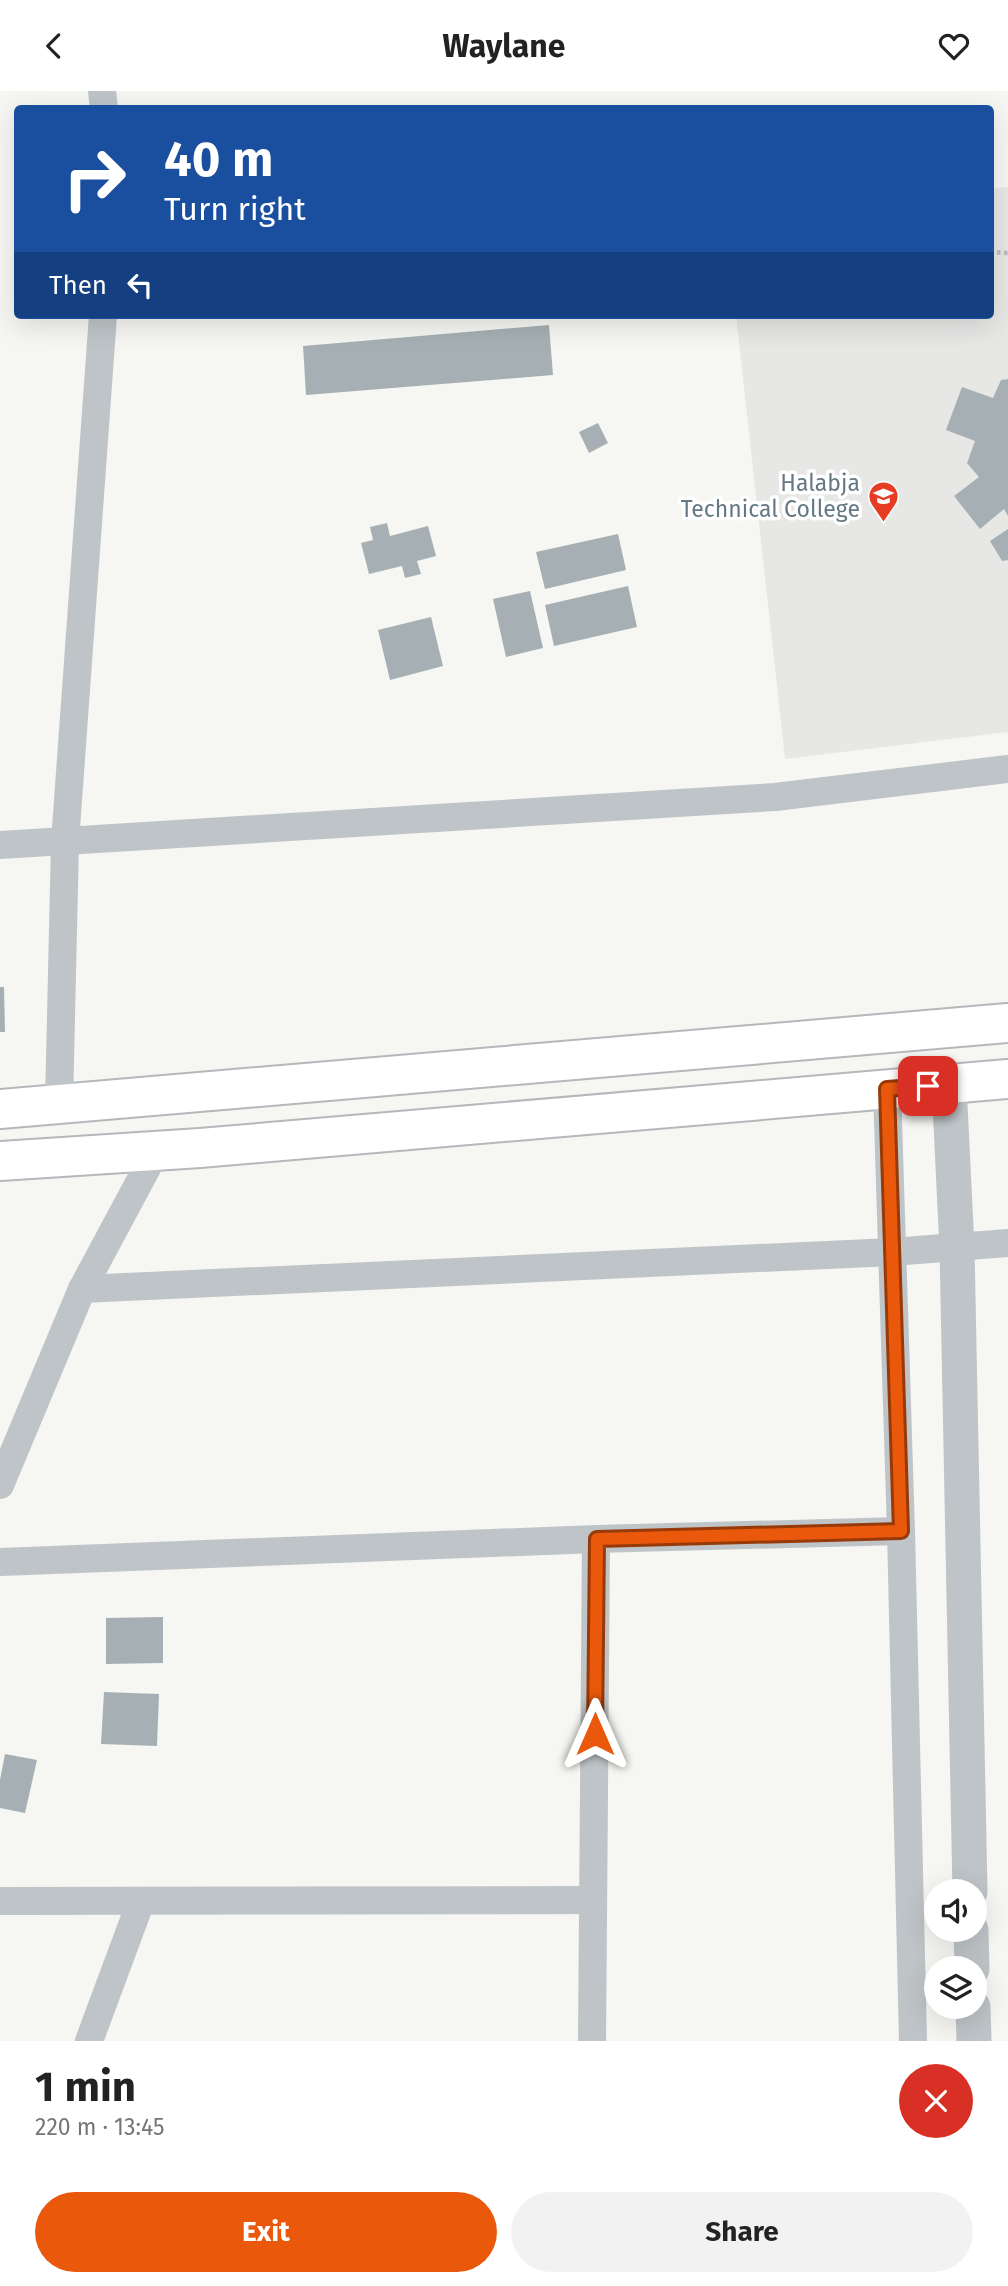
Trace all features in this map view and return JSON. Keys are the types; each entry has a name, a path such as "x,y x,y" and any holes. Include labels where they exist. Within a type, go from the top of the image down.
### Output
{"highway":[{"path":"0,1109 1008,1023"},
{"path":"0,1161 200,1148 1008,1079"},
{"path":"198,1093 200,1148"}],"street":[{"path":"60,1104 65,842 103,319"},
{"path":"0,845 775,797 1008,769"},
{"path":"949,1084 957,1248 970,1879"},
{"path":"887,1089 913,2041"},
{"path":"0,1485 82,1289 156,1151"},
{"path":"82,1289 892,1252 1008,1243"},
{"path":"0,1562 597,1539 901,1531"},
{"path":"593,2041 597,1539"},
{"path":"0,1901 593,1900"},
{"path":"89,2041 141,1901"},
{"path":"973,2019 974,2041"}],"shaded area":[{"name":"Halabja Technical College","path":"1008,187 1008,732 785,759 736,319 994,319 994,189"}],"building":[{"path":"549,325 553,375 306,395 303,346"},
{"path":"1008,379 1008,516 1004,509 980,529 954,496 979,477 967,463 975,441 946,430 962,387 993,398 1001,380"},
{"path":"598,423 608,443 589,453 579,432"},
{"path":"387,523 390,536 428,526 436,556 417,561 421,574 405,578 402,566 369,574 361,543 373,540 370,527"},
{"path":"1008,529 1008,560 1002,561 990,541"},
{"path":"618,534 626,570 545,589 536,552"},
{"path":"628,586 637,627 554,646 545,605"},
{"path":"530,591 543,648 506,657 493,599"},
{"path":"431,617 443,666 390,680 378,630"},
{"path":"0,987 4,987 5,1032 0,1032"},
{"path":"163,1617 163,1663 106,1664 106,1618"},
{"path":"104,1692 159,1694 157,1746 101,1744"},
{"path":"5,1754 37,1760 25,1813 0,1808 0,1780"}],"place":[{"name":"Halabja Technical College","path":"883,523"}],"route":[{"path":"595,1734 597,1539 901,1531 887,1089 928,1086"}]}
